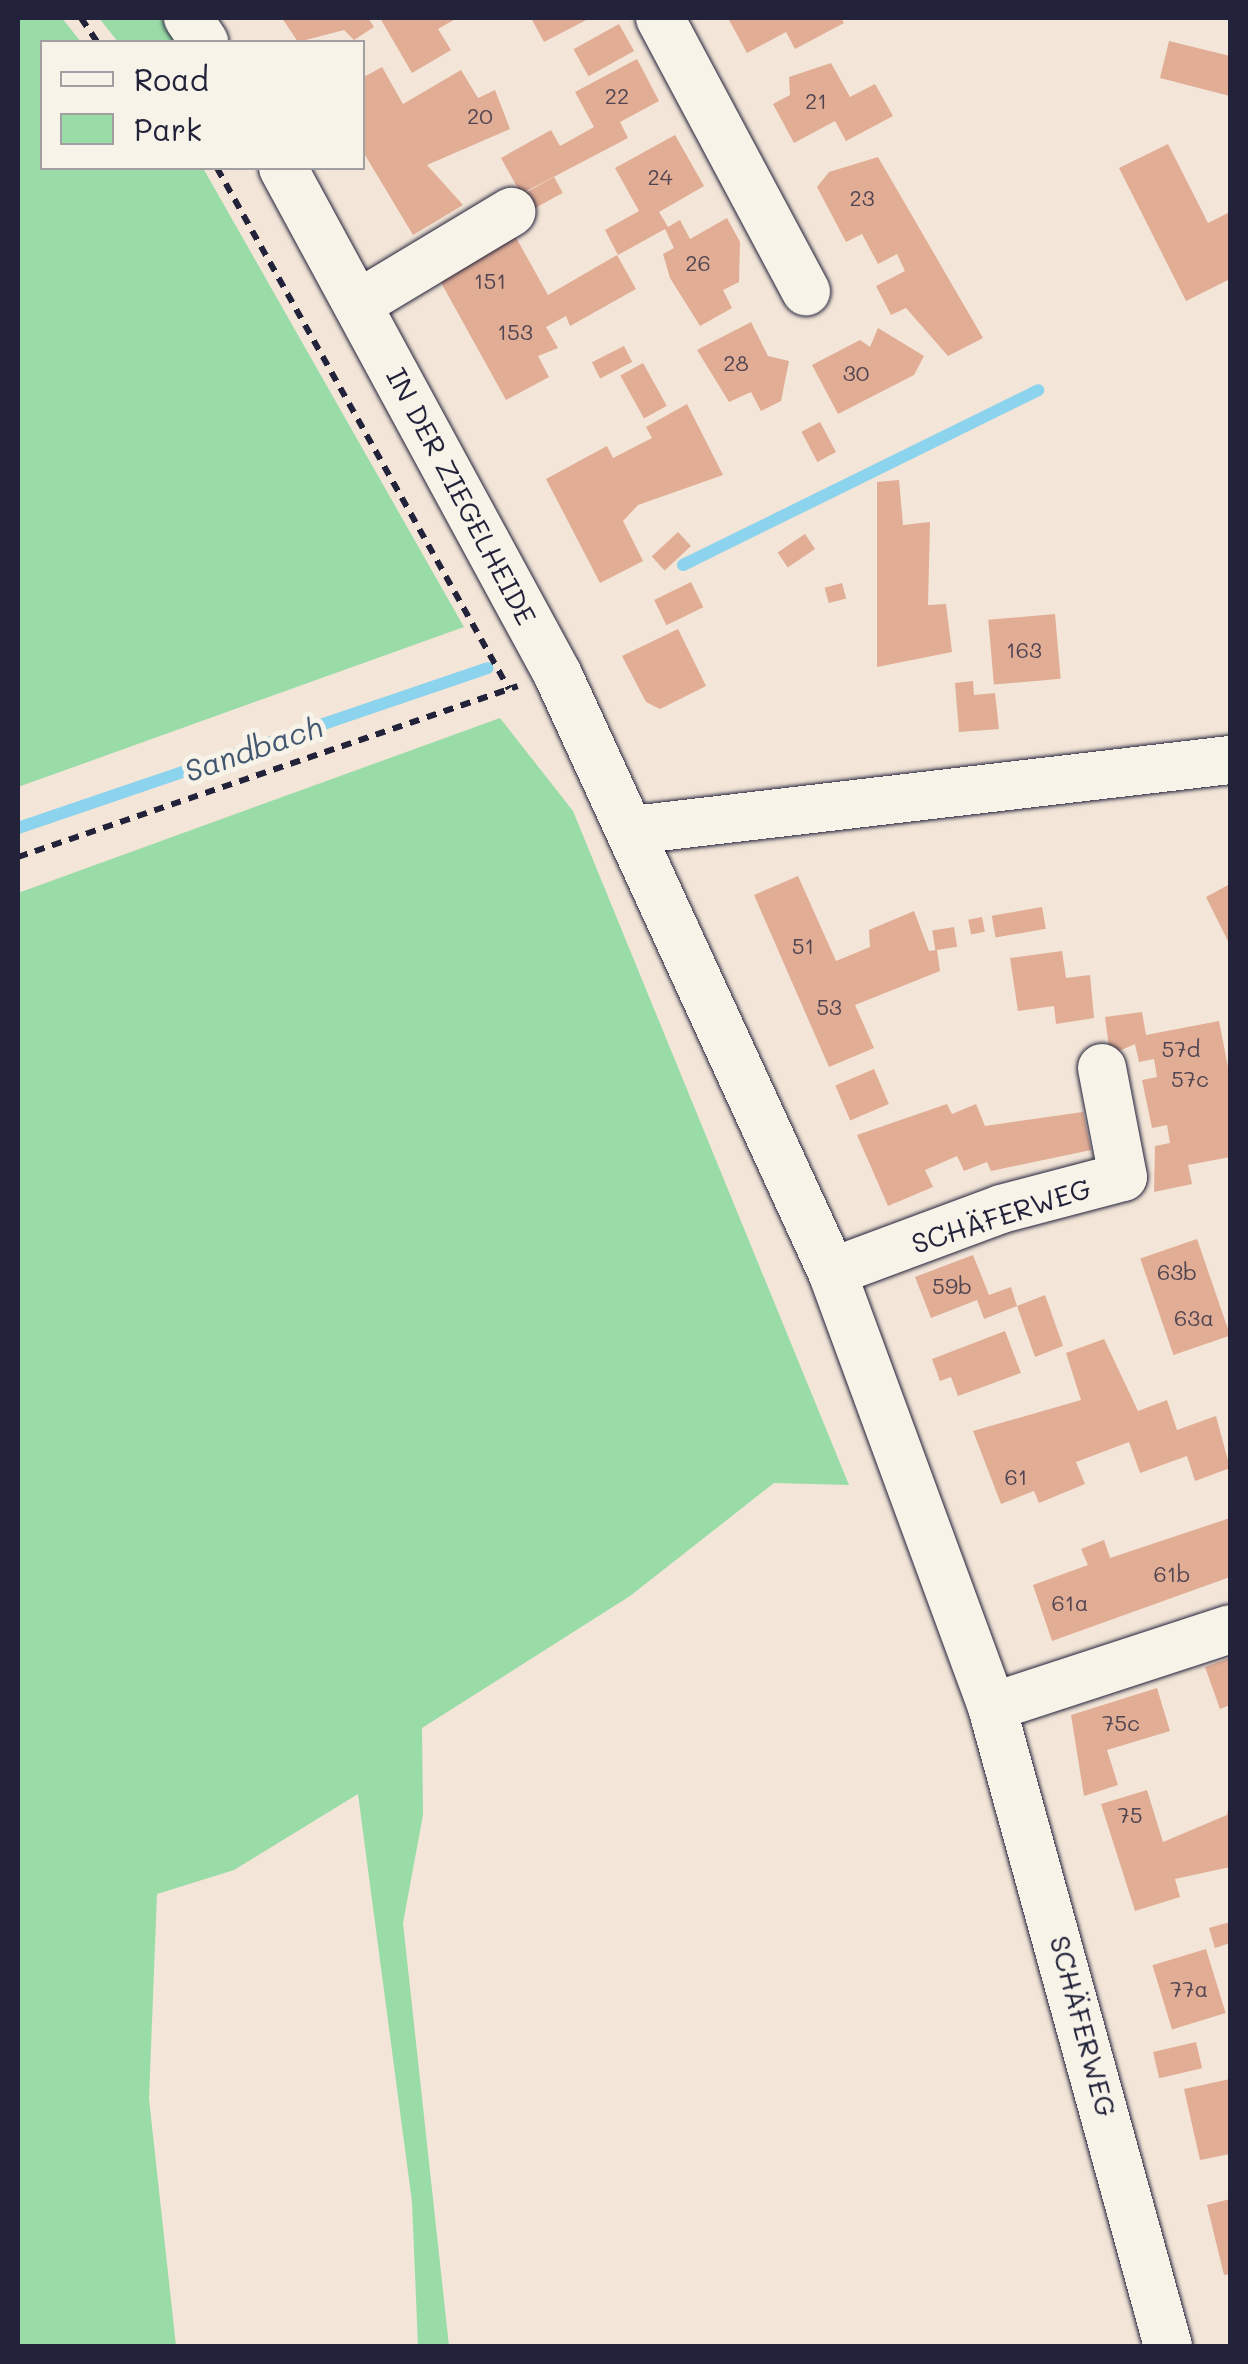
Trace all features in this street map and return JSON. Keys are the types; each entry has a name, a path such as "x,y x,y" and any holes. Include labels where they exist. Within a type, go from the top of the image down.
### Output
{"street":[{"path":"188,18 203,40"},
{"path":"660,18 806,292"},
{"name":"IN DER ZIEGELHEIDE","path":"284,170 673,909"},
{"path":"358,304 511,212"},
{"path":"633,830 1230,760"},
{"name":"SCHÄFERWEG","path":"673,909 832,1272 992,1706 1168,2346"},
{"name":"SCHÄFERWEG","path":"832,1272 1002,1209 1123,1178 1102,1068"},
{"path":"992,1706 1230,1629"}],"path":[{"path":"81,18 96,40"},
{"path":"18,857 509,689 218,170"}],"green space":[{"path":"18,18 62,18 79,40 40,40 40,170 204,170 464,627 18,787"},
{"path":"99,18 161,18 176,40 116,40"},
{"path":"500,718 573,811 849,1485 774,1483 630,1596 422,1728 423,1815 403,1923 449,2346 418,2346 412,2202 358,1794 234,1870 157,1894 149,2099 176,2346 18,2346 18,893"}],"building":[{"path":"282,18 368,18 374,27 354,40 344,30 297,40"},
{"path":"380,18 457,18 438,29 451,50 412,73"},
{"path":"531,18 590,18 544,42"},
{"path":"728,18 841,18 844,23 795,49 786,32 747,53"},
{"path":"619,24 634,51 589,76 574,49"},
{"path":"1169,41 1230,56 1230,96 1160,78"},
{"path":"637,59 659,101 620,122 628,138 521,194 501,158 551,130 560,146 594,127 575,92"},
{"path":"831,63 850,97 875,84 893,116 846,141 835,121 794,143 773,104 790,95 789,77"},
{"path":"382,67 403,104 461,70 478,98 495,90 510,129 427,165 463,205 413,235 365,155 365,76"},
{"path":"675,135 704,186 659,212 668,227 680,220 690,239 727,218 740,242 739,282 723,290 732,308 700,326 670,278 663,254 674,248 665,229 618,255 605,230 639,211 615,168"},
{"path":"1168,144 1208,223 1230,212 1230,279 1186,301 1119,168"},
{"path":"878,157 983,338 948,356 906,308 891,315 876,286 905,271 897,254 878,264 862,234 846,242 817,187 829,172"},
{"path":"554,177 563,193 530,211 522,195"},
{"path":"509,225 548,295 617,255 636,289 570,326 566,316 546,327 558,348 538,356 549,377 506,400 433,268"},
{"path":"751,322 768,356 789,361 781,401 761,411 751,392 729,402 697,350"},
{"path":"878,328 924,356 914,375 838,414 812,365 860,340 870,347"},
{"path":"624,346 632,362 600,378 592,362"},
{"path":"643,363 667,406 644,418 620,376"},
{"path":"687,404 723,475 638,505 623,521 643,561 600,583 546,479 607,446 613,458 652,438 646,427"},
{"path":"820,422 836,452 817,462 801,432"},
{"path":"899,480 903,525 930,522 928,605 946,604 952,652 877,667 877,482"},
{"path":"678,532 691,546 665,570 652,557"},
{"path":"805,534 815,549 788,567 778,552"},
{"path":"691,582 703,607 666,625 654,600"},
{"path":"842,583 846,598 829,603 825,588"},
{"path":"1055,614 1061,679 994,685 988,620"},
{"path":"678,629 706,686 660,709 646,702 622,656"},
{"path":"973,681 974,695 995,693 999,729 959,732 955,683"},
{"path":"798,876 836,961 870,947 869,930 914,911 929,951 937,950 940,971 855,1005 874,1048 829,1067 754,895"},
{"path":"1230,884 1230,945 1206,897"},
{"path":"1042,907 1046,929 996,938 992,916"},
{"path":"982,917 985,932 971,934 968,920"},
{"path":"954,927 957,947 935,950 932,930"},
{"path":"1062,951 1066,978 1090,975 1094,1018 1056,1024 1054,1006 1018,1011 1010,958"},
{"path":"1142,1012 1146,1035 1219,1021 1230,1077 1230,1157 1188,1165 1192,1184 1154,1192 1155,1146 1170,1143 1167,1125 1152,1128 1142,1080 1157,1077 1154,1059 1139,1062 1135,1044 1110,1055 1105,1017"},
{"path":"874,1069 889,1104 850,1120 835,1085"},
{"path":"947,1104 952,1114 976,1104 985,1126 1083,1112 1091,1150 991,1171 987,1162 964,1171 957,1156 925,1170 933,1187 888,1206 857,1135"},
{"path":"1197,1239 1230,1336 1173,1355 1140,1259"},
{"path":"973,1255 989,1295 1011,1287 1017,1306 984,1319 977,1300 931,1318 915,1277"},
{"path":"1045,1295 1063,1346 1035,1357 1017,1306"},
{"path":"1005,1331 1021,1373 958,1396 951,1377 940,1381 932,1359"},
{"path":"1104,1339 1138,1411 1167,1400 1177,1430 1216,1416 1230,1468 1195,1481 1187,1456 1140,1473 1129,1442 1076,1462 1085,1484 1039,1503 1034,1491 1001,1504 973,1431 1081,1400 1066,1353"},
{"path":"1230,1518 1230,1577 1052,1641 1033,1585 1088,1565 1081,1549 1104,1540 1110,1558"},
{"path":"1230,1658 1230,1705 1220,1709 1205,1667"},
{"path":"1157,1688 1170,1731 1107,1750 1118,1785 1084,1796 1071,1715"},
{"path":"1147,1790 1163,1842 1227,1815 1230,1801 1230,1867 1175,1879 1180,1897 1135,1911 1101,1804"},
{"path":"1230,1922 1230,1943 1215,1948 1209,1928"},
{"path":"1206,1949 1226,2013 1172,2029 1152,1965"},
{"path":"1196,2042 1202,2068 1159,2078 1153,2052"},
{"path":"1230,2079 1230,2154 1200,2160 1184,2089"},
{"path":"1230,2199 1230,2274 1224,2275 1207,2205"}],"waterway":[{"name":"Sandbach","path":"683,565 1038,390"},
{"name":"Sandbach","path":"18,828 488,668"}]}
